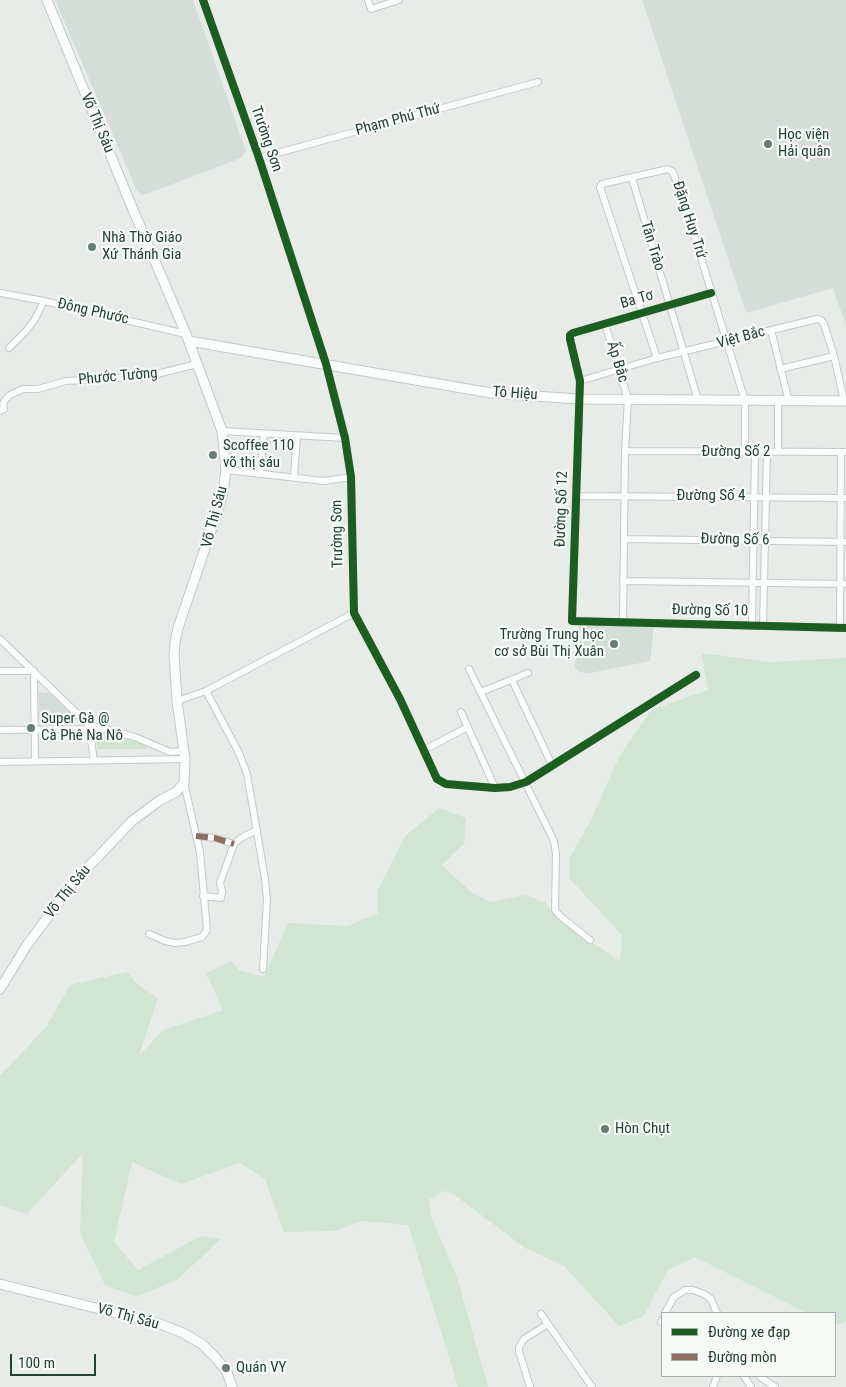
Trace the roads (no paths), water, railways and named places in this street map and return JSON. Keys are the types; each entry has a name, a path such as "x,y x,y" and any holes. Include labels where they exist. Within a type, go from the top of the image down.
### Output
{"main road":[{"name":"Võ Thị Sáu","path":"0,989 31,939 74,882 132,821 159,801 176,792 184,783 184,755 177,701 174,655 175,642 178,628 218,514 226,470 222,431 198,364 47,0"},
{"name":"Tô Hiệu","path":"187,337 491,393 579,399 778,402 845,401"},
{"name":"Võ Thị Sáu","path":"0,1284 155,1323 183,1333 202,1344 215,1357 227,1372 232,1387"}],"street":[{"name":"Trường Sơn","path":"203,0 259,158 326,364 344,438 351,477 354,613 396,691 437,779 443,783 495,788 510,787 526,782 696,675"},
{"path":"368,0 370,10 399,0"},
{"name":"Phạm Phú Thứ","path":"259,158 538,82"},
{"name":"Đặng Huy Trứ","path":"657,358 600,189 602,184 668,169 673,172 745,401 745,452"},
{"name":"Tân Trào","path":"632,178 698,400"},
{"name":"Đông Phước","path":"0,293 44,301 187,337"},
{"name":"Ba Tơ","path":"570,335 711,293"},
{"path":"9,348 35,319 44,301"},
{"name":"Việt Bắc","path":"580,380 657,358 817,319 821,320 824,324 845,401"},
{"name":"Ấp Bắc","path":"605,324 628,399"},
{"path":"771,330 789,402"},
{"name":"Đường Số 12","path":"570,335 580,380 572,621"},
{"path":"780,369 834,356"},
{"name":"Phước Tường","path":"0,411 4,409 3,404 10,395 23,389 38,389 66,381 150,376 198,364"},
{"path":"623,622 625,451 628,399"},
{"path":"778,402 778,452"},
{"path":"222,431 344,438"},
{"path":"260,474 264,434"},
{"path":"294,477 297,436"},
{"name":"Đường Số 2","path":"625,451 844,452"},
{"path":"752,625 755,452"},
{"path":"763,626 767,452"},
{"path":"843,628 844,452"},
{"path":"226,470 324,480 351,477"},
{"name":"Đường Số 4","path":"576,496 843,498"},
{"name":"Đường Số 6","path":"624,539 843,542"},
{"path":"623,582 843,584"},
{"path":"177,701 206,691 354,613"},
{"name":"Đường Số 10","path":"572,621 843,628"},
{"path":"0,639 89,727 94,760"},
{"path":"469,670 551,834 556,848 555,910 558,915 590,940"},
{"path":"0,671 34,671"},
{"path":"34,671 35,761"},
{"path":"481,692 528,673"},
{"path":"512,680 552,766"},
{"path":"206,691 244,765 257,830 267,900 263,969"},
{"path":"461,712 495,788"},
{"path":"0,728 0,730 35,730 89,727 128,735 170,752 184,755"},
{"path":"424,750 468,727"},
{"path":"0,762 94,760 184,755"},
{"path":"149,934 176,943 198,940 206,934 208,923 200,852 184,783"},
{"path":"204,896 221,898 220,883 234,844 257,830"},
{"path":"196,836 215,838 234,844"},
{"path":"666,1312 674,1296 684,1290 693,1290 711,1299 717,1312"},
{"path":"541,1314 592,1387"},
{"path":"530,1387 519,1347 524,1339 548,1324"},
{"path":"760,1377 775,1387"}],"place":[{"name":"Học viện Hải quân","path":"768,144"},
{"name":"Nhà Thờ Giáo Xứ Thánh Gia","path":"92,247"},
{"name":"Scoffee 110 võ thị sáu","path":"213,455"},
{"name":"Trường Trung học cơ sở Bùi Thị Xuân","path":"614,644"},
{"name":"Super Gà @ Cà Phê Na Nô","path":"31,728"},
{"name":"Hòn Chụt","path":"605,1129"},
{"name":"Quán VY","path":"226,1368"}]}
